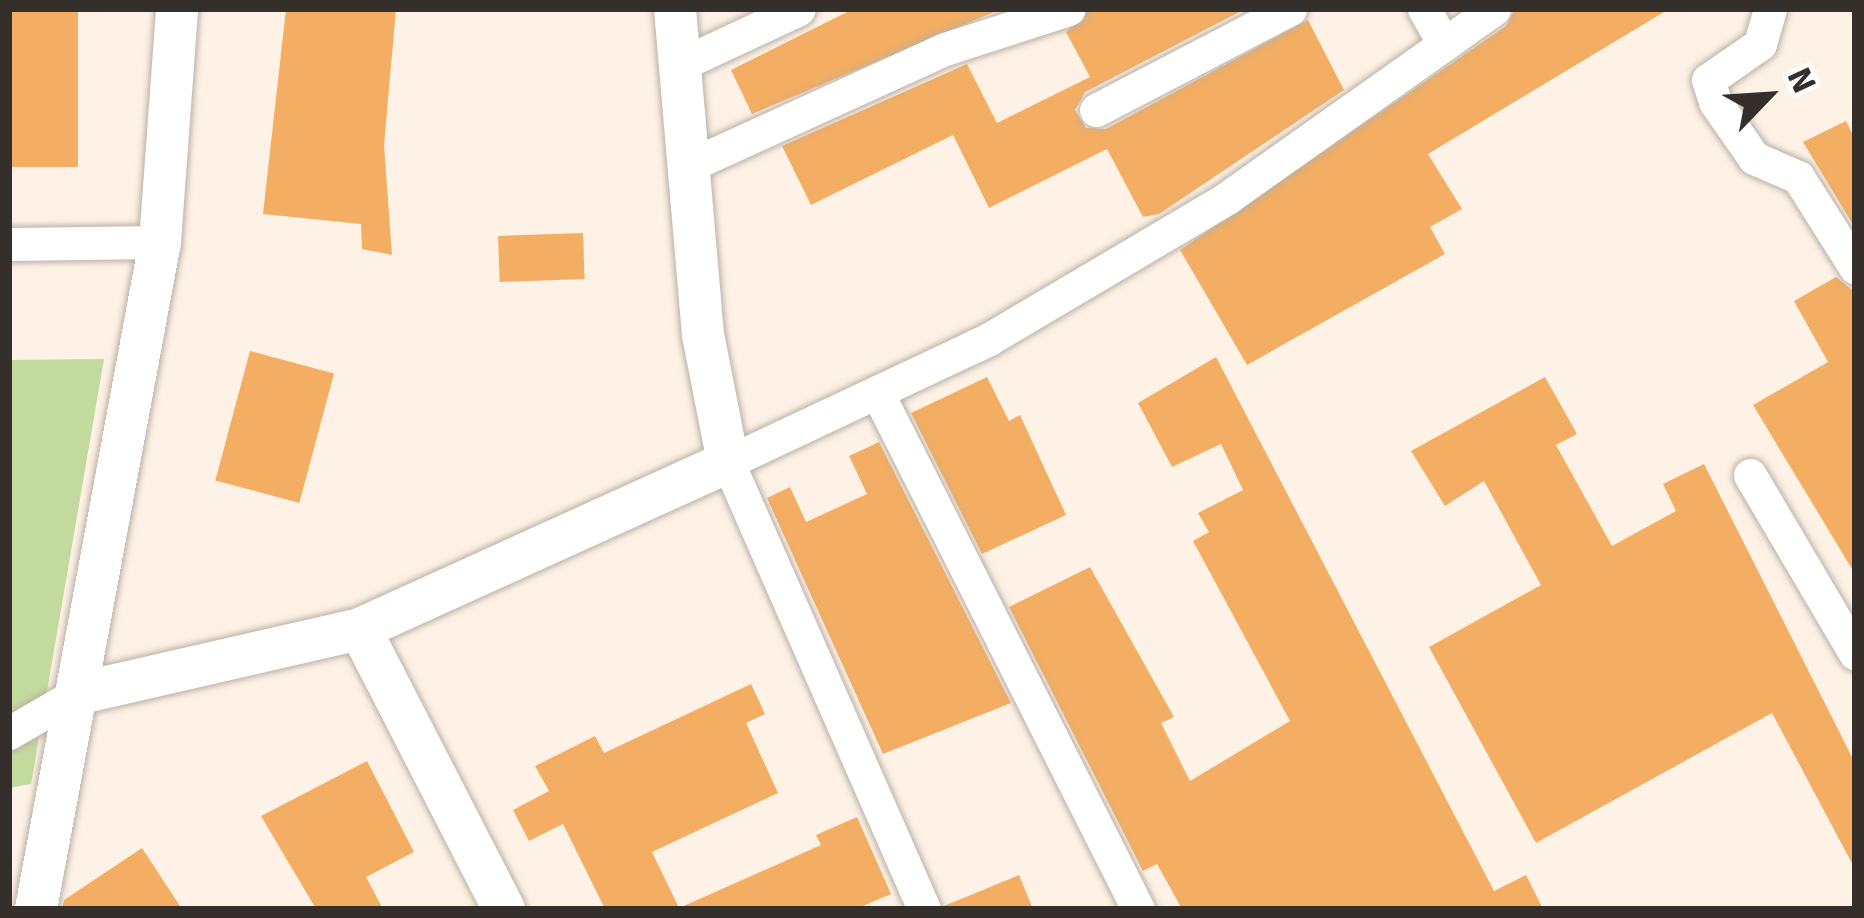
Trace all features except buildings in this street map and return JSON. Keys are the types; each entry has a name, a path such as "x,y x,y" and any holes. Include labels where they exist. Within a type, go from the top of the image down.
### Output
{"street":[{"path":"36,909 160,242 177,9"},
{"path":"675,9 688,166 728,462 924,909"},
{"path":"679,65 800,9"},
{"path":"688,166 945,49 1069,9"},
{"path":"1096,110 1291,9"},
{"path":"1424,9 1443,42"},
{"path":"9,733 76,694 360,629 878,392 1227,198 1494,9"},
{"path":"1771,9 1760,44 1708,80 1715,102 1754,158 1798,177 1855,267"},
{"path":"9,244 160,242"},
{"path":"878,392 1138,909"},
{"path":"1750,475 1855,653"},
{"path":"360,629 504,909"}],"green space":[{"path":"104,359 31,784 9,788 9,360"}]}
